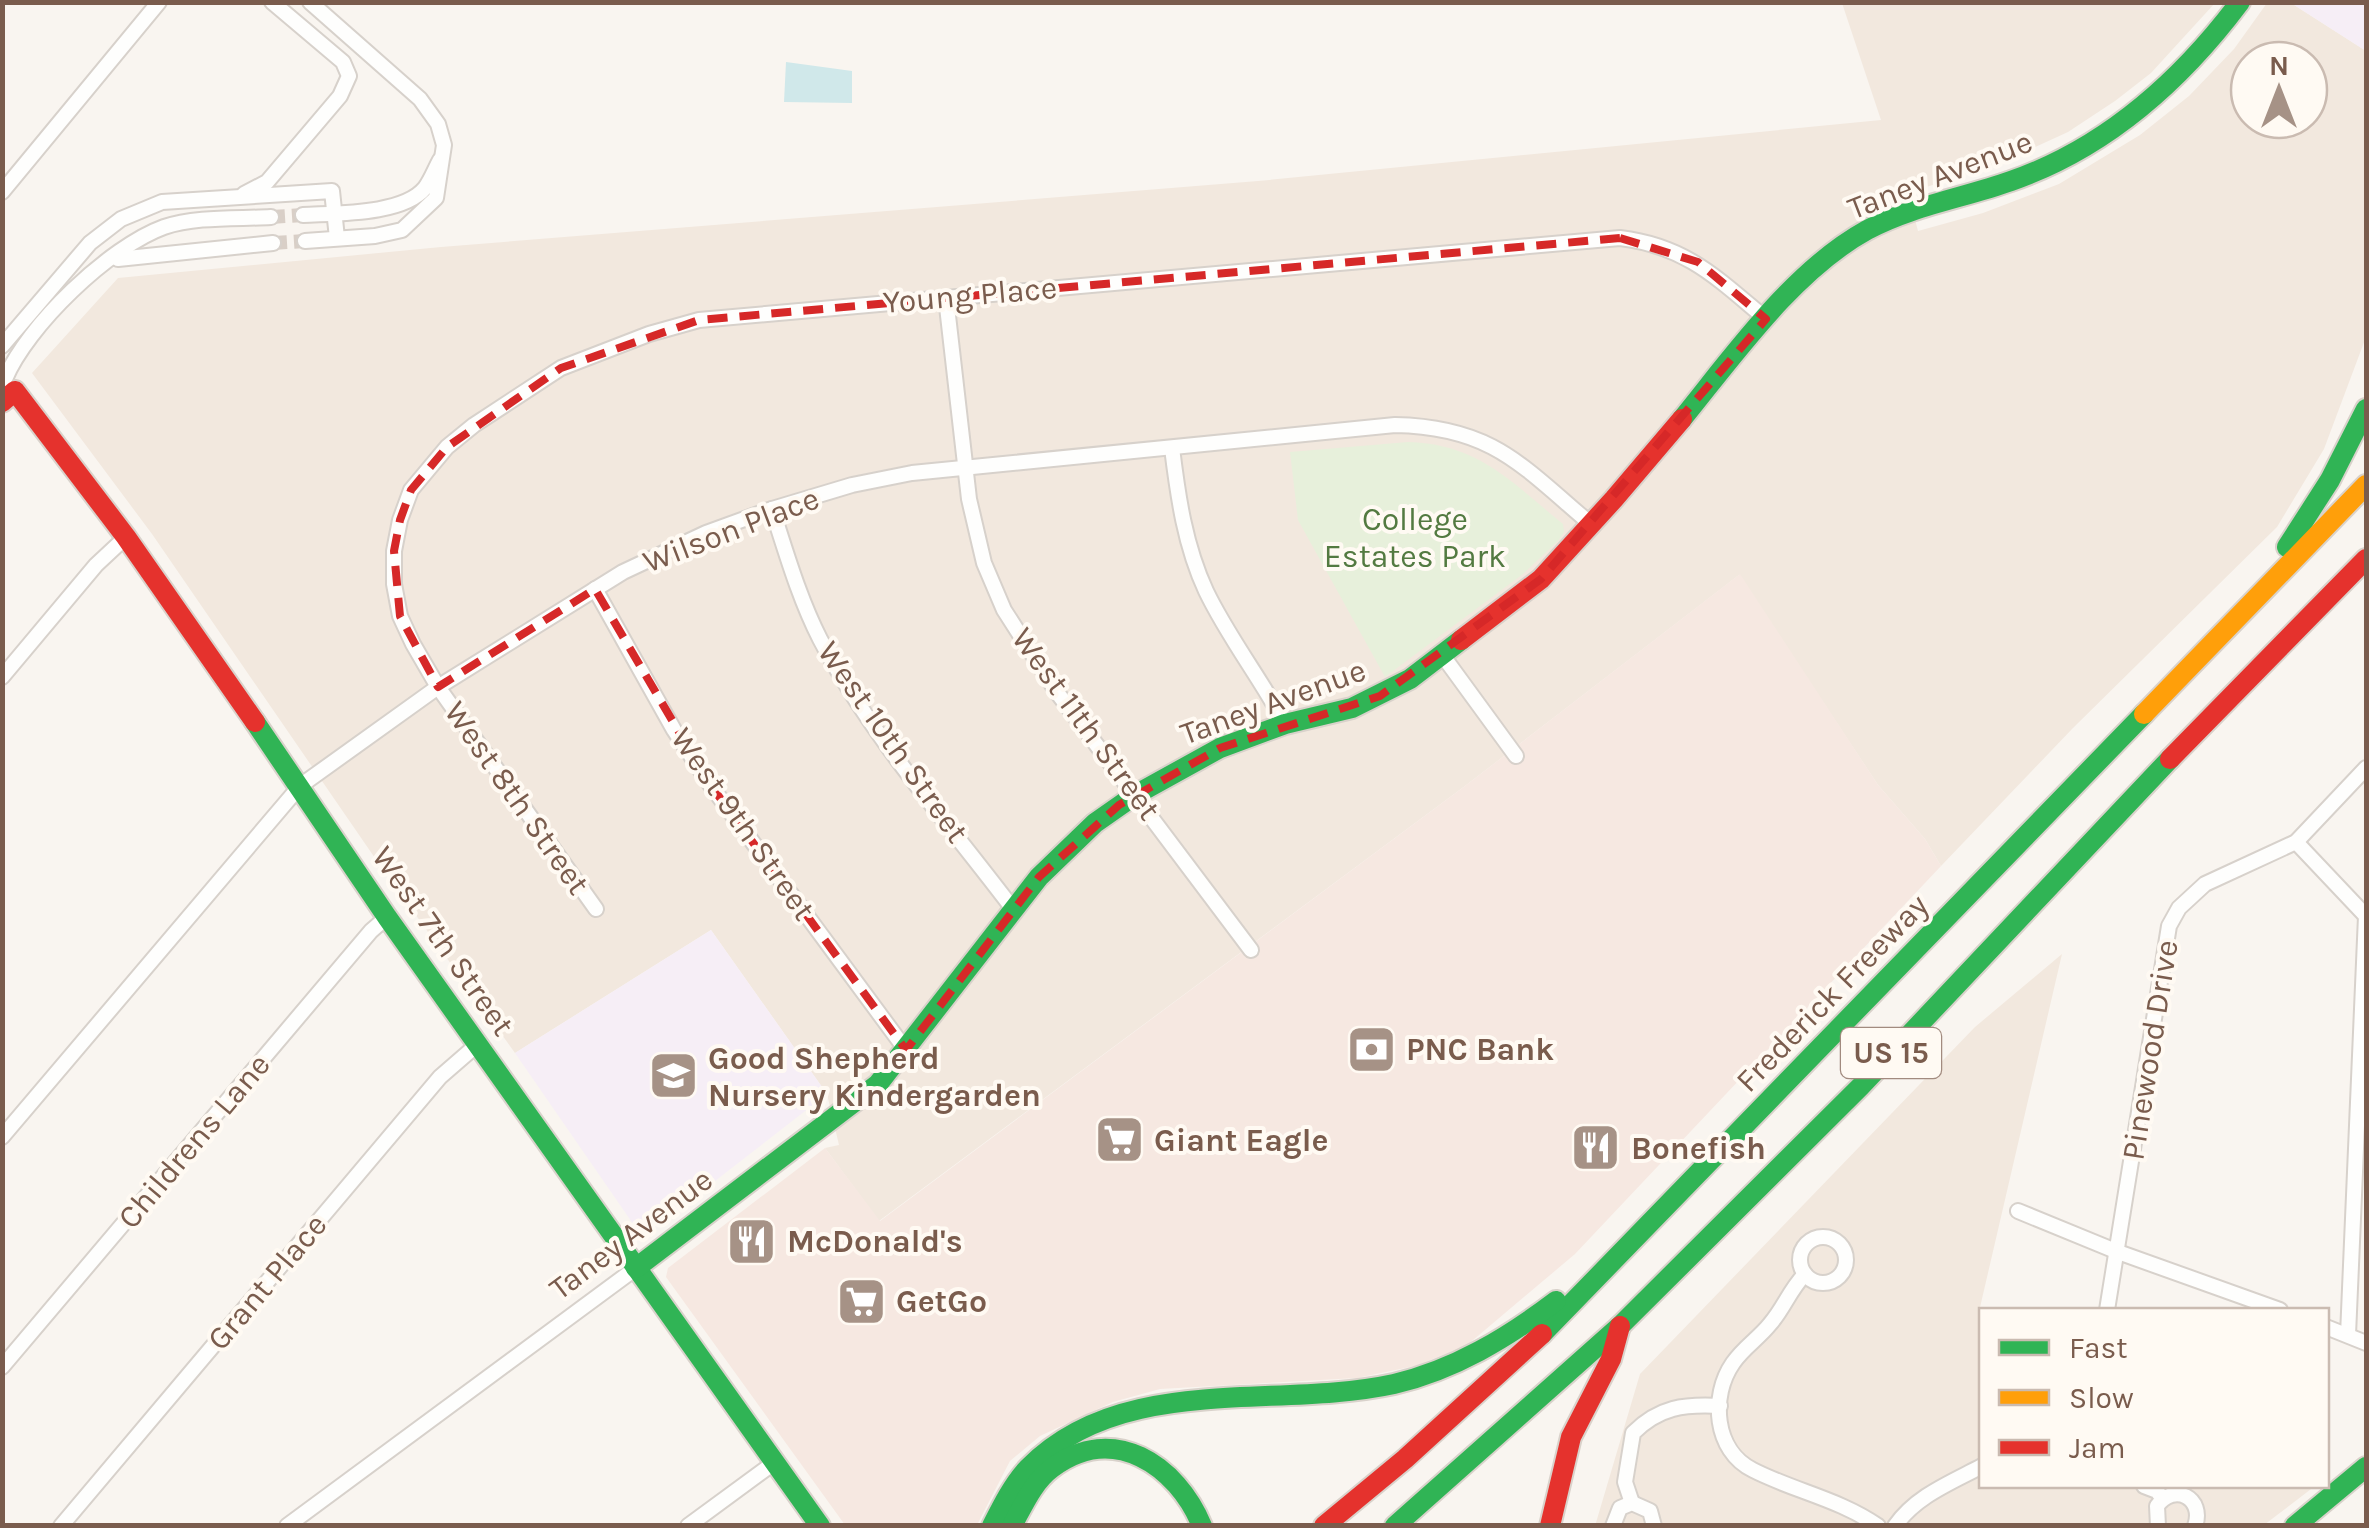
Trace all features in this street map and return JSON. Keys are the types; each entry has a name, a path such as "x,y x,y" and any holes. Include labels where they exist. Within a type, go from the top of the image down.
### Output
{"main road":[{"name":"Taney Avenue","path":"636,1268 878,1084 1013,909 1070,846 1135,795 1220,748 1285,724 1352,708 1410,679 1444,656 1541,578 1592,525 1796,284 1853,238 1908,214 2052,165 2096,141 2142,109 2181,74 2217,35 2240,2"},
{"name":"West 7th Street","path":"6,386 126,537 387,918 820,1526"},
{"path":"2242,611 2316,507 2366,409"},
{"name":"Frederick Freeway","path":"1324,1526 1538,1339 2366,484"},
{"name":"US 15","path":"1395,1526 1620,1326 1860,1086 2069,863 2366,559"},
{"path":"992,1526 1030,1466 1075,1433 1117,1416 1180,1402 1373,1388 1432,1373 1481,1353 1515,1332 1645,1229"},
{"path":"1550,1526 1571,1437 1611,1360 1620,1326"},
{"path":"1012,1526 1031,1491 1051,1468 1093,1450 1132,1453 1156,1464 1184,1490 1202,1526"},
{"path":"2295,1526 2366,1467"}],"street":[{"path":"2,192 159,2"},
{"path":"239,197 266,182 340,96 349,76 343,62 272,2"},
{"path":"305,240 375,236 402,230 436,198 444,155 438,124 420,99 310,2"},
{"path":"303,215 385,208 405,202 423,191 444,155"},
{"path":"2,346 90,243 121,218 162,202 332,191 337,238"},
{"path":"6,386 16,354 32,332 99,267 144,236 168,226 272,217"},
{"name":"Young Place","path":"438,687 400,616 394,584 394,551 411,490 446,447 562,368 699,320 1620,238 1661,246 1698,262 1766,319"},
{"path":"99,267 121,257 274,243"},
{"name":"West 11th Street","path":"946,298 964,468 976,533 1004,610 1056,692 1252,950"},
{"name":"Wilson Place","path":"2,1136 300,786 438,687 595,588 706,533 772,508 852,485 912,474 1395,424 1429,426 1486,441 1592,525"},
{"path":"1172,448 1179,504 1206,592 1285,724"},
{"name":"West 10th Street","path":"772,508 800,595 819,638 858,702 1013,909"},
{"path":"2,678 96,564 126,537"},
{"name":"West 9th Street","path":"595,588 674,730 709,783 906,1050"},
{"path":"1444,656 1516,756"},
{"name":"West 8th Street","path":"438,687 596,908"},
{"name":"Pinewood Drive","path":"2107,1308 2168,926 2179,908 2205,884 2296,842 2366,768"},
{"path":"2296,842 2366,916 2348,1335"},
{"name":"Childrens Lane","path":"2,1367 371,931 387,918"},
{"name":"Grant Place","path":"61,1526 440,1077 478,1044"},
{"path":"2018,1210 2118,1252 2274,1308"},
{"name":"Taney Avenue","path":"287,1526 636,1268"},
{"path":"1805,1274 1788,1292 1772,1322 1733,1362 1720,1406 1722,1436 1751,1469 1840,1504 1878,1526"},
{"path":"2329,1329 2366,1343"},
{"path":"1654,1526 1650,1511 1632,1503 1624,1482 1633,1434 1655,1415 1680,1405 1720,1406"},
{"path":"688,1526 776,1462"},
{"path":"1895,1526 1905,1511 1927,1495 1979,1468"},
{"path":"2149,1488 2162,1498"},
{"path":"2158,1526 2155,1516 2162,1498 2171,1494 2189,1497 2198,1513 2195,1526"},
{"path":"1613,1526 1620,1508 1632,1503"}],"highlighted area":[{"path":"1620,238 1698,262 1766,319 1541,579 1380,696 1220,748 1119,805 1039,877 906,1050 709,783 595,589 438,687 400,616 394,551 400,520 411,490 447,447 561,368 699,320"}],"shaded area":[{"path":"1842,3 2215,3 2151,73 2068,132 2003,162 1908,193 1918,231 1983,213 2059,184 2140,135 2189,96 2229,54 2229,140 2329,140 2329,40 2240,40 2267,3 2291,3 2366,51 2366,337 2324,449 2277,527 2073,728 1941,866 1925,839 1878,785 1739,575 1465,786 879,1221 825,1148 839,1145 827,1094 711,930 515,1053 377,861 152,534 32,373 118,278 441,247 1258,181 1881,120"},
{"path":"2291,3 2366,3 2366,51"},
{"path":"1740,574 1878,785 1925,839 1941,866 1575,1254 1466,1346 1415,1366 1357,1378 1160,1389 1113,1402 1040,1436 1010,1461 977,1525 845,1525 666,1277 668,1268 825,1148 880,1221 1465,786"},
{"name":"Good Shepherd Nursery Kindergarden","path":"711,930 827,1094 648,1233 638,1231 515,1053"},
{"path":"2062,954 1979,1308 1979,1488 2312,1488 2264,1525 1595,1526 1640,1374 1975,1027"}],"green space":[{"name":"College Estates Park","path":"1408,442 1455,450 1493,468 1563,524 1564,532 1523,574 1385,677 1298,520 1290,452"}],"water":[{"path":"786,62 852,71 852,103 784,102"}],"tunnel":[{"path":"271,217 303,215"},
{"path":"273,243 305,241"}],"traffic: fast":[{"path":"1682,419 1767,316 1840,247 1884,222 2011,181 2078,150 2139,109 2166,85 2240,2"},
{"path":"2287,547 2330,480 2366,409"},
{"path":"636,1268 878,1084 1039,877 1095,823 1135,795 1220,748 1285,724 1352,708 1410,679 1461,640"},
{"path":"1542,1334 2144,714"},
{"path":"255,722 387,917 820,1526"},
{"path":"1395,1526 1620,1326 1861,1086 2170,759"},
{"path":"992,1526 1028,1468 1066,1438 1108,1418 1154,1406 1202,1400 1348,1391 1394,1384 1479,1351 1556,1301"},
{"path":"1012,1526 1045,1474 1075,1455 1098,1449 1120,1450 1160,1469 1177,1485 1202,1526"},
{"path":"2295,1526 2366,1467"}],"traffic: slow":[{"path":"2144,714 2366,485"}],"traffic: jam":[{"path":"2,402 15,391 126,537 255,722"},
{"path":"1461,640 1541,579 1682,419"},
{"path":"2170,759 2366,559"},
{"path":"1550,1526 1571,1437 1611,1359 1620,1326"},
{"path":"1324,1526 1405,1459 1542,1334"}],"place":[{"name":"PNC Bank","path":"1371,1049"},
{"name":"Good Shepherd Nursery Kindergarden","path":"673,1076"},
{"name":"Giant Eagle","path":"1119,1140"},
{"name":"Bonefish","path":"1596,1148"},
{"name":"McDonald's","path":"752,1241"},
{"name":"GetGo","path":"861,1301"}]}
